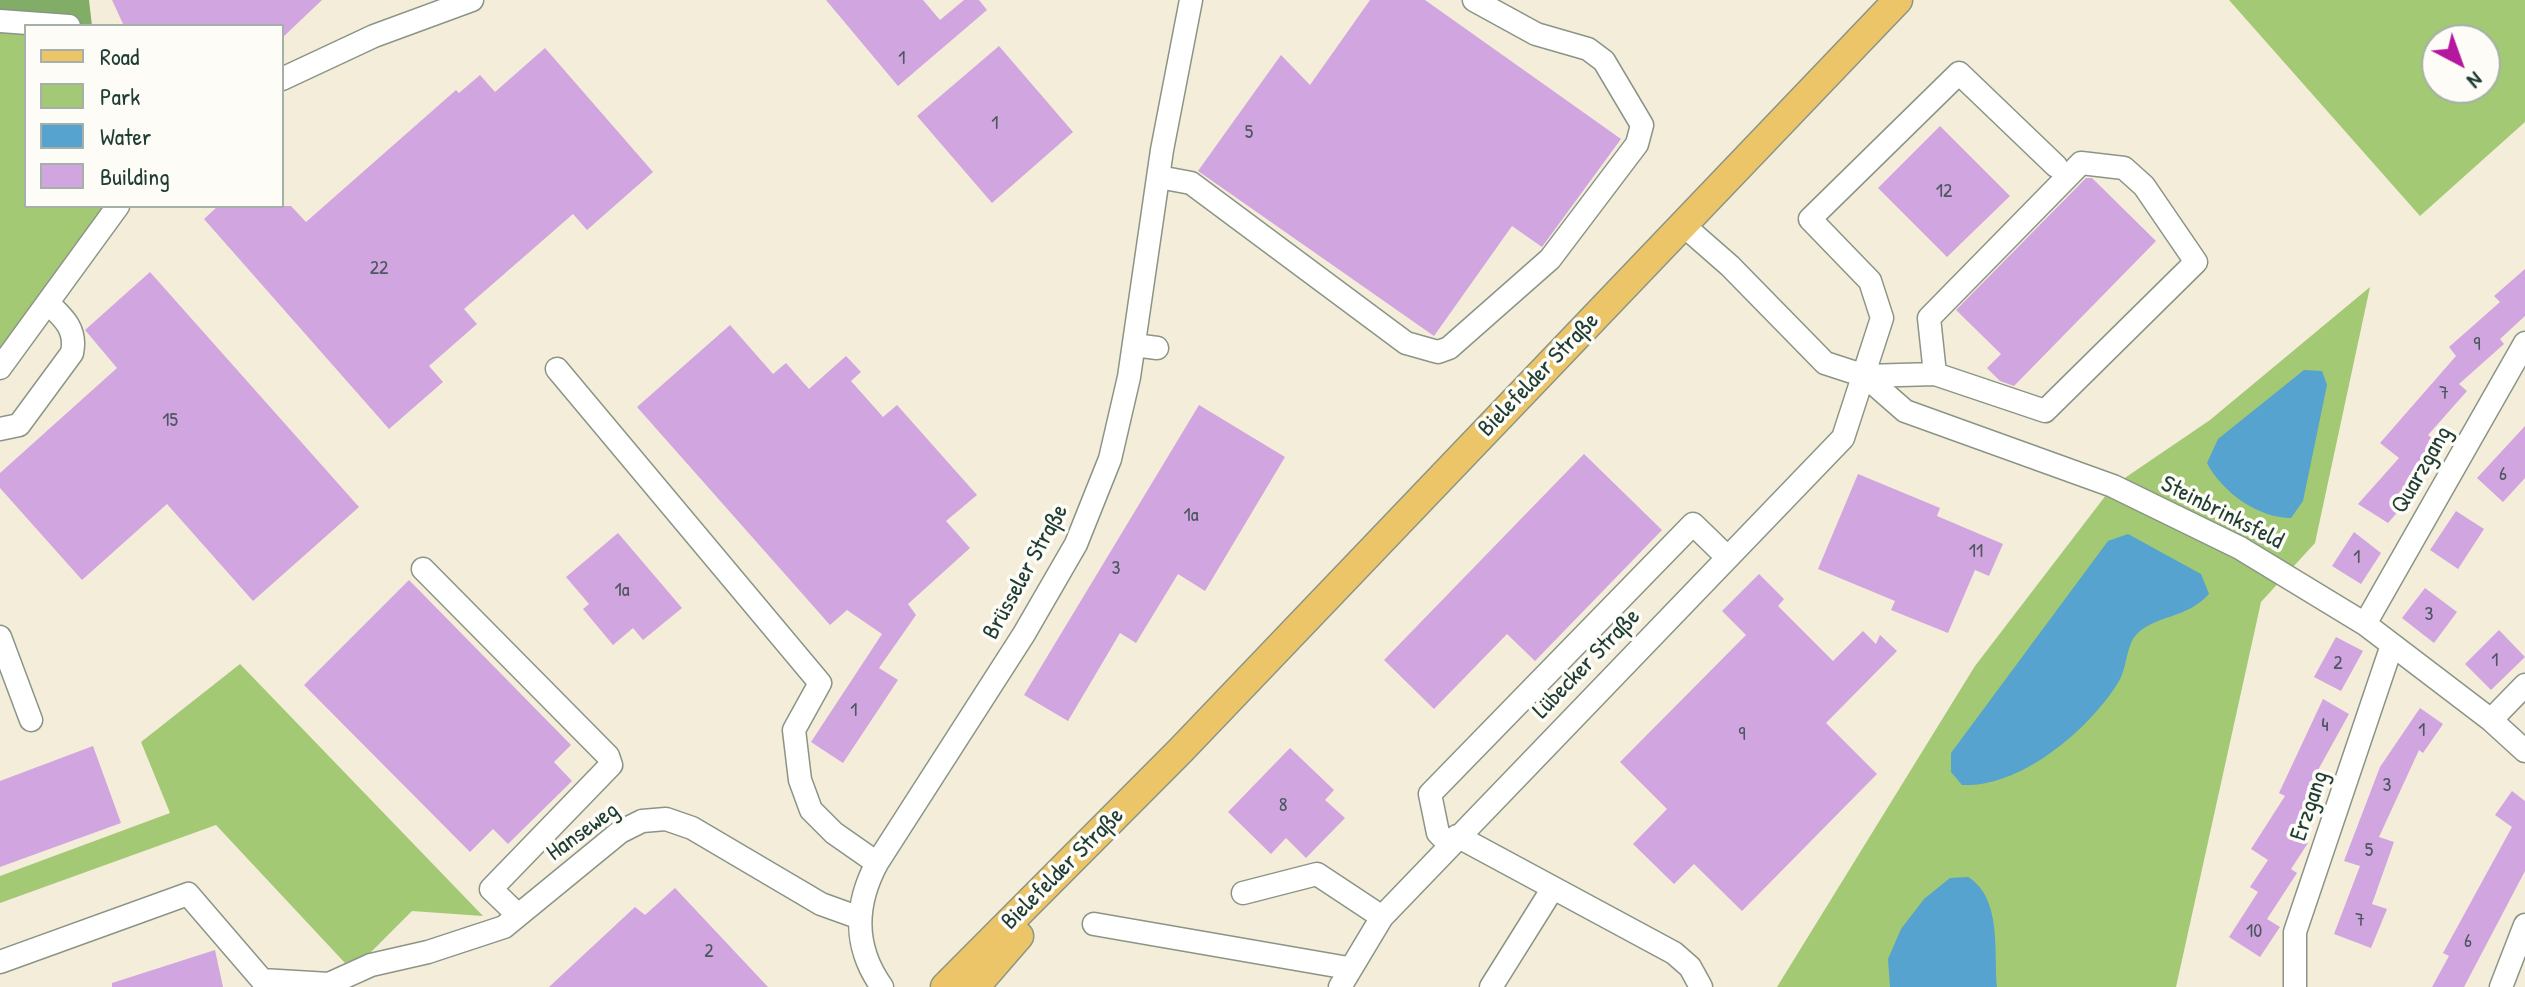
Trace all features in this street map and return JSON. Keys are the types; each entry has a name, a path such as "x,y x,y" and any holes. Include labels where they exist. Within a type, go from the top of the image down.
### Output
{"main road":[{"name":"Bielefelder Straße","path":"945,987 1181,750 1898,0"},
{"name":"Bielefelder Straße","path":"975,987 1181,750"}],"street":[{"path":"284,78 374,36 472,0"},
{"name":"Brüsseler Straße","path":"1181,0 1181,48"},
{"name":"Brüsseler Straße","path":"882,987 865,964 860,918 864,893 877,863 1024,634 1076,544 1110,459 1134,345 1159,177 1152,148 1181,48 1191,0"},
{"path":"1159,177 1191,183 1406,343 1438,352 1449,348 1550,259 1637,144 1642,125 1604,61 1588,49 1536,34 1474,0"},
{"path":"0,21 41,24"},
{"name":"Lübecker Straße","path":"1344,978 1382,917 1453,840 1843,438 1882,318 1870,281 1810,219 1959,73 2056,166"},
{"path":"1682,224 1730,266 1825,363 1865,376 1935,374 2045,411 2196,262 2144,186 2124,168 2081,163 1929,318 1935,374"},
{"path":"0,368 117,208"},
{"path":"0,429 19,425 72,353 74,343 68,322 49,304"},
{"name":"Quarzgang","path":"2365,624 2525,343"},
{"path":"1134,345 1157,348"},
{"path":"557,369 820,683 794,730 800,780 811,810 834,833 877,863"},
{"name":"Steinbrinksfeld","path":"1865,376 1905,411 2113,486 2240,548 2365,624 2491,720 2525,751"},
{"path":"1701,987 1690,967 1674,953 1553,888 1438,833 1430,794 1693,524 1727,557"},
{"path":"423,569 608,756 611,765 491,889 518,915"},
{"path":"0,637 31,720"},
{"name":"Erzgang","path":"2295,986 2295,932 2392,645"},
{"path":"2491,720 2525,685"},
{"name":"Hanseweg","path":"0,962 188,894 262,980 329,984 371,965 428,952 504,927 620,832 642,821 666,819 692,828 821,904 860,918"},
{"path":"1243,893 1317,874 1382,917"},
{"path":"1491,987 1553,888"},
{"path":"1094,924 1344,978"},
{"path":"2501,987 2525,925"}],"green space":[{"path":"0,0 89,0 92,24 55,24 0,21"},
{"path":"2229,0 2525,0 2525,122 2420,216"},
{"path":"0,21 24,26 24,208 117,208 0,368"},
{"path":"2370,287 2315,543 2261,602 2176,987 1777,987 1975,666 2113,486 2210,420"},
{"path":"240,664 483,916 412,911 370,953 345,963 216,825 0,903 0,876 170,813 141,742"}],"water":[{"path":"2304,370 2322,371 2327,385 2303,501 2291,518 2279,517 2254,508 2231,493 2207,463 2218,439"},
{"path":"2128,534 2201,574 2209,594 2191,608 2152,624 2136,635 2119,681 2091,718 2052,752 2007,777 1962,785 1951,772 1951,753 2108,541"},
{"path":"1968,877 1979,886 1991,912 1997,987 1890,987 1888,959 1901,929 1924,899 1950,878"}],"building":[{"path":"112,0 322,0 284,36 284,24 123,24"},
{"path":"826,0 923,0 940,20 964,0 979,0 987,10 898,86"},
{"path":"1370,0 1425,0 1621,139 1542,247 1512,226 1434,336 1198,171 1281,55 1310,85"},
{"path":"999,46 1073,132 992,203 917,116"},
{"path":"545,48 653,172 587,230 573,214 464,309 477,324 429,366 443,382 389,429 204,219 216,208 291,206 306,222 456,90 459,93 480,75 495,92"},
{"path":"1940,126 2010,196 1947,257 1878,188"},
{"path":"2086,178 2092,178 2156,241 2014,386 2000,381 1987,368 2001,354 1956,310"},
{"path":"2525,269 2525,316 2500,339 2504,344 2459,384 2467,391 2428,435 2440,445 2401,492 2409,499 2388,523 2358,504 2399,458 2380,443 2456,356 2449,347 2500,302 2494,296"},
{"path":"150,272 359,507 253,601 167,504 82,580 0,488 0,473 117,368 85,330"},
{"path":"730,325 773,374 786,363 809,389 846,356 861,372 851,381 883,417 897,405 977,495 946,521 970,548 908,604 916,615 879,668 898,680 843,763 811,742 882,634 847,610 830,625 637,407"},
{"path":"1199,405 1285,457 1205,591 1178,574 1136,643 1120,633 1068,721 1024,695"},
{"path":"2525,426 2525,478 2503,502 2477,478"},
{"path":"1584,454 1662,530 1535,661 1507,634 1434,709 1384,660"},
{"path":"1858,474 1940,508 1937,516 2003,544 1989,576 1975,570 1948,633 1891,610 1895,601 1818,569"},
{"path":"2456,511 2484,529 2458,569 2430,550"},
{"path":"2354,532 2381,553 2361,584 2332,566"},
{"path":"618,533 682,608 643,640 633,628 613,645 583,609 589,604 566,577"},
{"path":"1759,574 1784,599 1778,606 1833,661 1863,631 1876,644 1880,635 1897,651 1826,723 1877,774 1742,911 1694,864 1674,884 1633,844 1667,809 1620,762 1746,635 1722,611"},
{"path":"409,580 571,745 554,762 572,781 508,844 493,829 470,852 304,685"},
{"path":"2425,588 2457,612 2434,643 2402,618"},
{"path":"2499,630 2525,657 2491,690 2465,664"},
{"path":"2336,637 2363,651 2341,691 2314,677"},
{"path":"2323,699 2349,714 2318,770 2323,773 2292,833 2308,843 2291,869 2297,873 2267,919 2280,927 2260,957 2229,937 2258,892 2250,887 2268,860 2251,849 2285,796 2279,793"},
{"path":"2420,708 2443,724 2423,753 2419,750 2379,837 2394,842 2372,904 2387,909 2371,948 2334,934 2360,866 2344,861 2380,767"},
{"path":"93,746 121,823 0,867 0,781"},
{"path":"1290,748 1334,790 1325,800 1345,818 1306,858 1286,838 1271,854 1228,812"},
{"path":"2512,791 2525,801 2525,871 2464,987 2432,987 2449,956 2443,953 2512,827 2495,815"},
{"path":"675,888 768,987 549,987 635,907 645,915"},
{"path":"215,950 223,987 112,987 112,983"}]}
